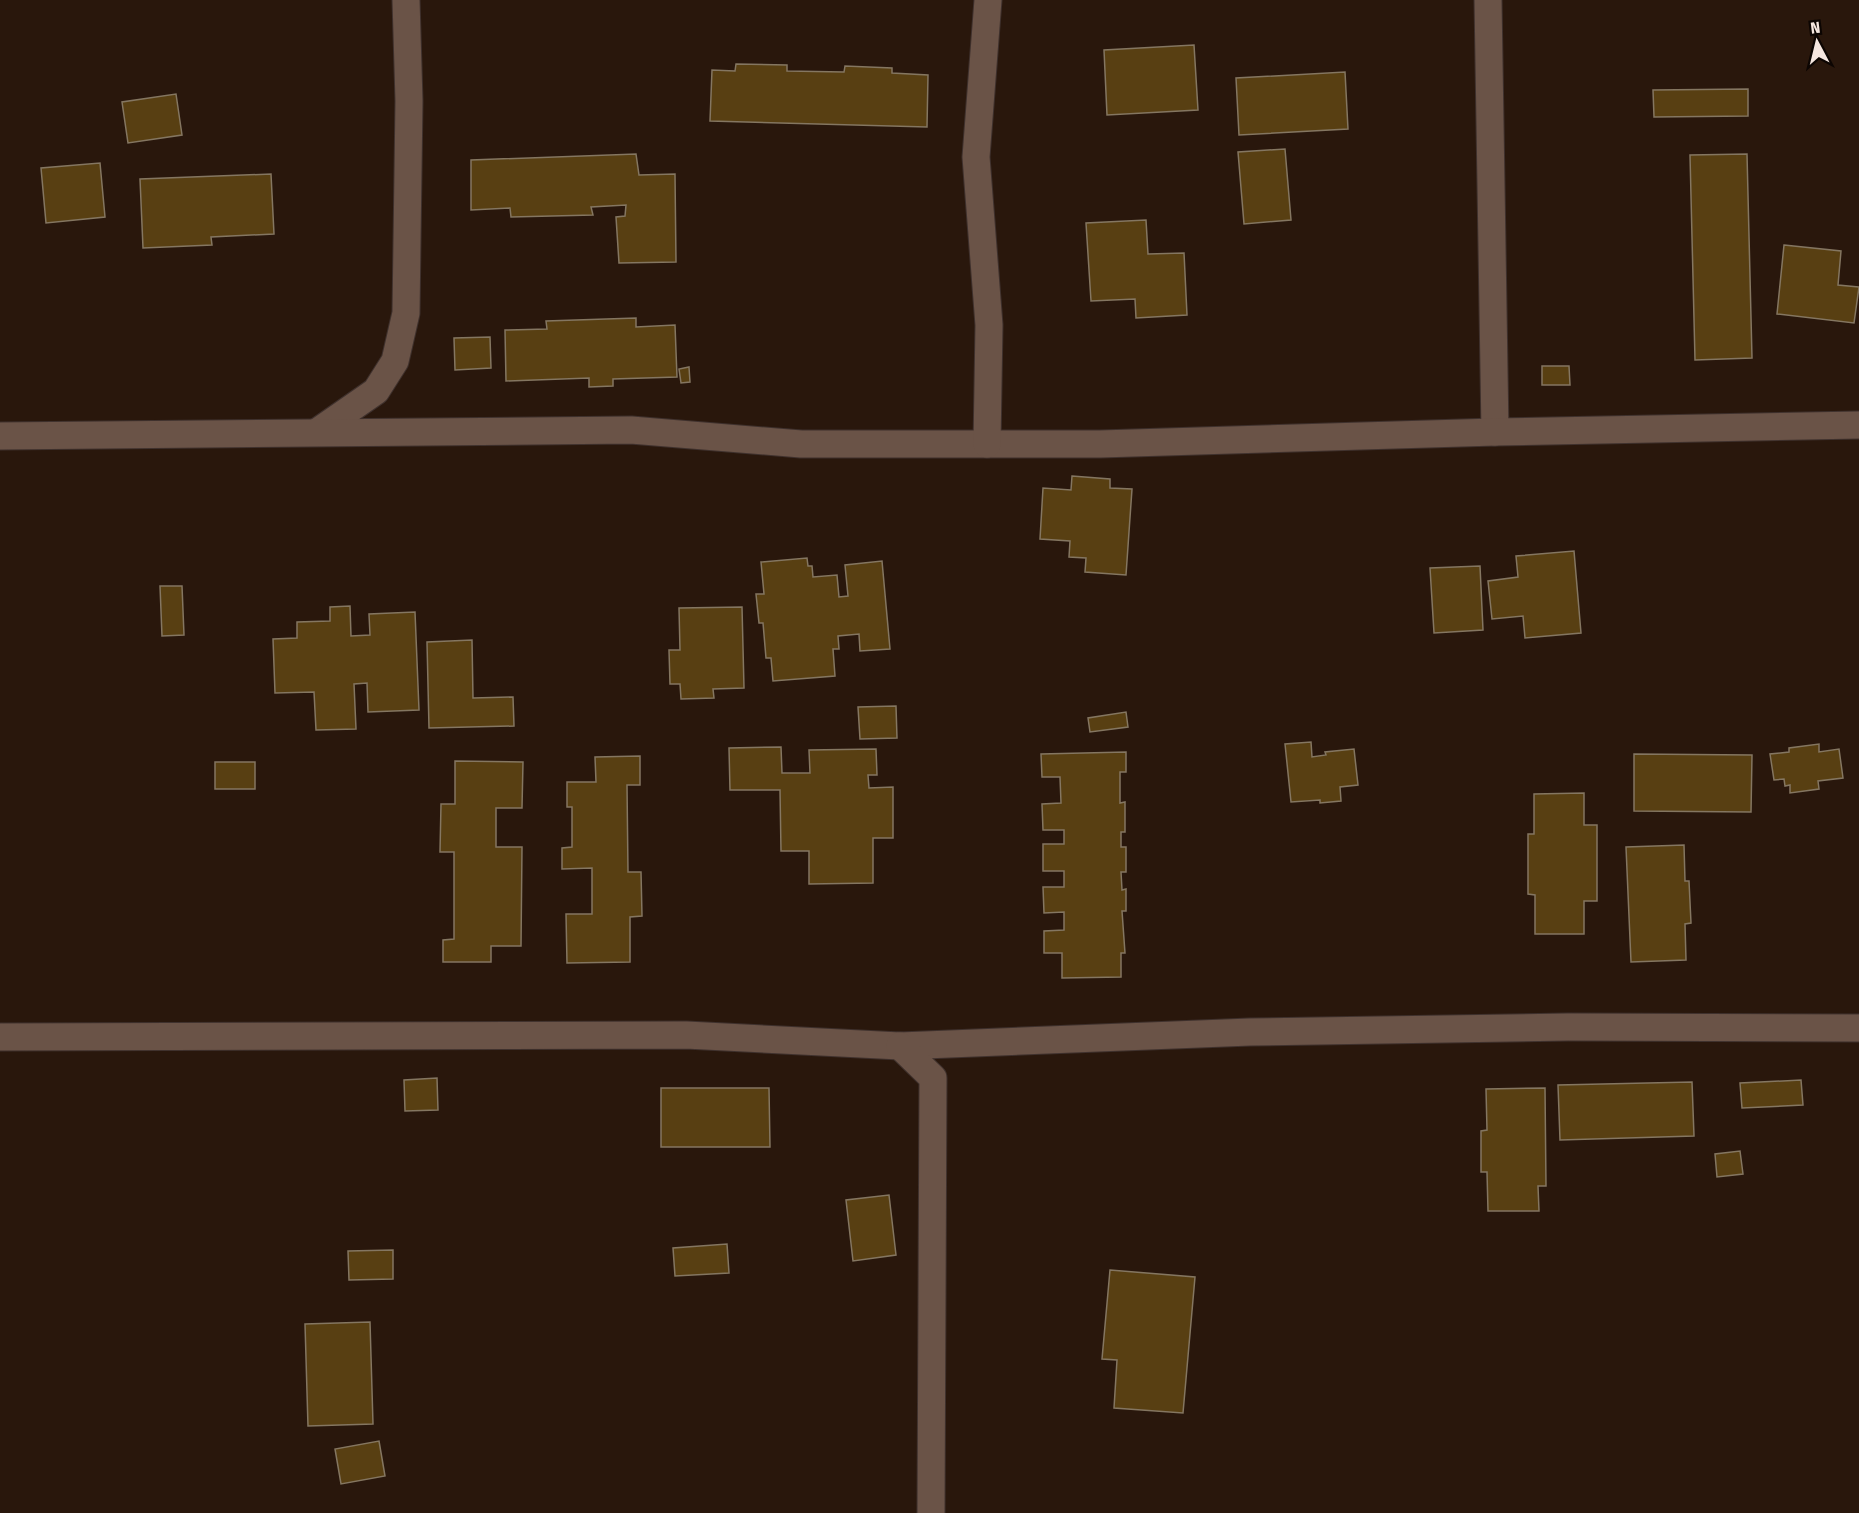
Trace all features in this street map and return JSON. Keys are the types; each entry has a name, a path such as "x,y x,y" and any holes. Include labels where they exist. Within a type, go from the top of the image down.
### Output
{"street":[{"path":"317,432 376,391 395,361 406,313 409,102 406,0"},
{"path":"987,444 989,326 976,157 988,0"},
{"path":"1488,0 1495,432"},
{"path":"0,436 631,430 801,444 1100,444 1495,432 1859,425"},
{"path":"0,1037 686,1035 900,1046 1250,1032 1568,1027 1859,1028"},
{"path":"933,1078 983,1043"},
{"path":"900,1046 933,1078 931,1513"}],"building":[{"path":"1194,45 1198,110 1107,115 1104,50"},
{"path":"736,64 787,65 787,71 844,72 845,66 892,68 892,73 928,75 927,127 710,121 712,70 735,71"},
{"path":"1345,72 1348,129 1239,135 1236,78"},
{"path":"1748,89 1748,116 1654,117 1653,90"},
{"path":"176,94 182,135 128,143 122,102"},
{"path":"1285,149 1291,220 1244,224 1238,152"},
{"path":"636,154 639,175 675,174 676,262 619,263 616,217 625,216 626,205 591,207 593,215 511,217 510,208 471,210 471,160"},
{"path":"1747,154 1752,358 1695,360 1690,155"},
{"path":"100,163 105,217 46,223 41,168"},
{"path":"271,174 274,234 211,237 212,245 143,248 140,179"},
{"path":"1146,220 1148,254 1184,253 1187,315 1136,318 1135,299 1091,301 1086,223"},
{"path":"1784,245 1841,251 1838,285 1859,287 1854,323 1777,314"},
{"path":"636,318 636,327 675,325 677,377 613,379 613,386 589,387 589,378 506,381 505,330 547,329 546,321"},
{"path":"490,337 491,368 455,370 454,338"},
{"path":"1542,366 1569,366 1570,385 1542,385"},
{"path":"689,367 690,382 681,383 679,369"},
{"path":"1072,476 1110,479 1110,488 1132,489 1126,575 1085,572 1086,558 1069,557 1070,541 1040,539 1043,488 1071,490"},
{"path":"1574,551 1581,633 1525,638 1523,616 1492,619 1488,581 1518,577 1516,556"},
{"path":"807,558 808,566 812,566 813,577 837,575 839,597 848,596 845,565 882,561 890,649 860,651 859,634 838,636 839,649 833,649 835,676 773,681 771,658 766,658 763,623 759,623 756,594 764,594 761,562"},
{"path":"1480,566 1483,630 1434,633 1430,568"},
{"path":"160,586 182,586 184,635 162,636"},
{"path":"350,606 351,636 370,635 369,614 415,612 419,710 368,712 367,683 354,684 356,729 316,730 314,692 275,693 273,639 297,638 297,622 330,621 330,607"},
{"path":"742,607 744,688 713,689 714,698 681,699 680,684 670,684 669,650 680,650 679,608"},
{"path":"472,640 473,698 513,697 514,726 429,728 427,642"},
{"path":"896,706 897,738 860,739 858,707"},
{"path":"1126,712 1128,727 1090,732 1088,718"},
{"path":"1311,742 1312,757 1326,755 1325,752 1354,749 1358,785 1340,787 1341,801 1291,802 1285,744"},
{"path":"1819,744 1819,752 1839,749 1843,778 1818,781 1819,789 1790,793 1790,785 1785,786 1784,779 1774,780 1770,754 1789,752 1789,748"},
{"path":"781,747 782,773 810,773 809,750 876,749 877,775 868,775 869,788 893,787 893,838 873,838 873,883 809,884 809,851 781,851 780,790 730,790 729,748"},
{"path":"1126,752 1126,772 1120,772 1120,803 1125,802 1125,832 1121,832 1121,847 1126,847 1126,872 1121,872 1122,890 1126,889 1126,911 1122,911 1125,953 1121,953 1121,977 1062,978 1062,953 1044,953 1044,931 1064,930 1064,912 1044,913 1043,887 1064,887 1064,871 1043,871 1043,844 1064,844 1064,830 1043,830 1042,804 1061,803 1060,777 1042,777 1041,754"},
{"path":"1634,754 1752,755 1751,812 1634,811"},
{"path":"640,756 640,785 627,785 628,872 641,872 642,916 630,917 630,962 567,963 566,914 592,914 592,868 562,869 562,848 572,847 572,807 567,807 567,782 596,782 595,757"},
{"path":"455,761 523,762 522,808 496,808 496,847 522,847 521,946 491,946 491,962 443,962 443,940 454,939 454,852 440,852 441,804 455,804"},
{"path":"215,762 255,762 255,789 215,789"},
{"path":"1584,793 1584,825 1597,825 1597,901 1584,901 1584,934 1535,934 1535,895 1528,894 1528,834 1534,834 1534,794"},
{"path":"1684,845 1685,881 1689,881 1691,923 1685,924 1686,960 1631,962 1626,847"},
{"path":"437,1078 438,1110 405,1111 404,1080"},
{"path":"1801,1080 1803,1105 1742,1108 1740,1083"},
{"path":"1692,1082 1694,1136 1560,1140 1558,1085"},
{"path":"661,1088 769,1088 770,1147 661,1147"},
{"path":"1545,1088 1546,1186 1538,1186 1539,1211 1488,1211 1487,1172 1481,1172 1481,1131 1487,1130 1486,1089"},
{"path":"1740,1151 1743,1174 1717,1177 1715,1154"},
{"path":"889,1195 896,1255 853,1261 846,1200"},
{"path":"727,1244 729,1273 675,1276 673,1248"},
{"path":"393,1250 393,1279 349,1280 348,1251"},
{"path":"1110,1270 1195,1277 1183,1413 1114,1408 1117,1360 1102,1359"},
{"path":"370,1322 373,1424 308,1426 305,1324"},
{"path":"379,1441 385,1476 341,1484 335,1449"}]}
